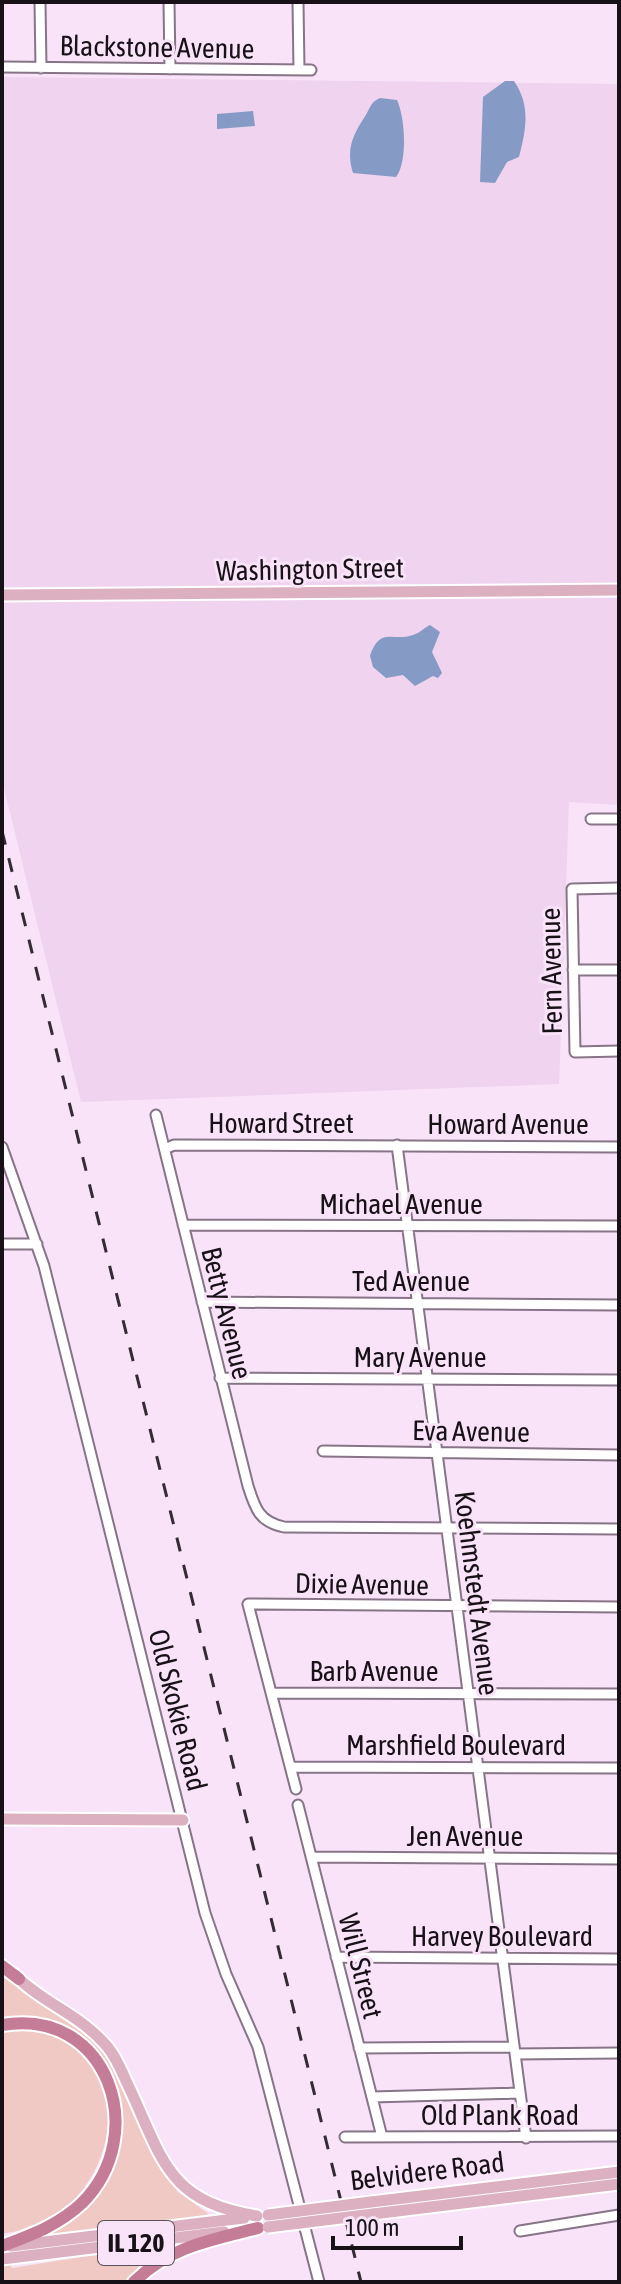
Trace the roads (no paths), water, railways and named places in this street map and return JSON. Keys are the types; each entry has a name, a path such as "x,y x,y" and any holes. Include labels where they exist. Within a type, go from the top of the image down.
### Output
{"highway":[{"path":"2,1963 19,1979"},
{"path":"2,2025 43,2025 61,2031 89,2049 109,2079 116,2119 114,2142 97,2184 82,2203 57,2223 2,2246"},
{"path":"134,2282 151,2265 172,2252 263,2222"}],"main road":[{"name":"Washington Street","path":"2,595 619,590"},
{"path":"2,1819 183,1820"},
{"path":"19,1979 103,2041 117,2061 169,2172 185,2190 217,2208 263,2222"},
{"name":"Belvidere Road","path":"2,2259 619,2172"},
{"name":"Belvidere Road","path":"372,2208 619,2184"},
{"name":"Belvidere Road","path":"2,2246 263,2222"}],"street":[{"path":"40,2 41,68"},
{"path":"169,2 170,69"},
{"path":"298,2 299,70"},
{"name":"Blackstone Avenue","path":"2,67 311,70"},
{"path":"591,819 619,819"},
{"name":"Fern Avenue","path":"619,888 572,889 575,1052 619,1051"},
{"path":"573,970 619,970"},
{"name":"Betty Avenue","path":"156,1115 248,1486 263,1519 284,1527 447,1528"},
{"name":"Howard Street","path":"165,1149 174,1145 397,1145"},
{"name":"Howard Avenue","path":"397,1145 619,1147"},
{"name":"Koehmstedt Avenue","path":"397,1145 526,2138"},
{"name":"Old Skokie Road","path":"2,1147 37,1244 215,1947 258,2047 319,2282"},
{"name":"Michael Avenue","path":"183,1225 619,1226"},
{"path":"2,1244 37,1244"},
{"name":"Ted Avenue","path":"202,1302 619,1305"},
{"name":"Mary Avenue","path":"220,1378 619,1380"},
{"name":"Eva Avenue","path":"323,1451 619,1455"},
{"path":"447,1528 619,1529"},
{"name":"Dixie Avenue","path":"272,1693 248,1604 619,1607"},
{"path":"272,1693 296,1789"},
{"name":"Barb Avenue","path":"272,1693 619,1694"},
{"name":"Marshfield Boulevard","path":"292,1767 619,1768"},
{"name":"Will Street","path":"298,1805 382,2137"},
{"name":"Jen Avenue","path":"311,1857 619,1859"},
{"name":"Harvey Boulevard","path":"336,1957 619,1959"},
{"path":"359,2048 619,2053"},
{"path":"372,2097 520,2093"},
{"name":"Old Plank Road","path":"345,2137 619,2136"},
{"path":"520,2231 619,2215"}],"water":[{"path":"505,81 514,81 525,109 519,157 507,162 495,183 480,182 483,97"},
{"path":"380,98 397,100 402,117 404,151 396,177 353,173 351,165 353,138 370,106"},
{"path":"253,111 255,126 217,129 217,114"},
{"path":"430,625 440,632 432,652 442,673 438,678 433,676 415,686 403,675 386,678 373,667 370,656 378,641 413,635"}],"railway":[{"path":"2,831 361,2282"}]}
